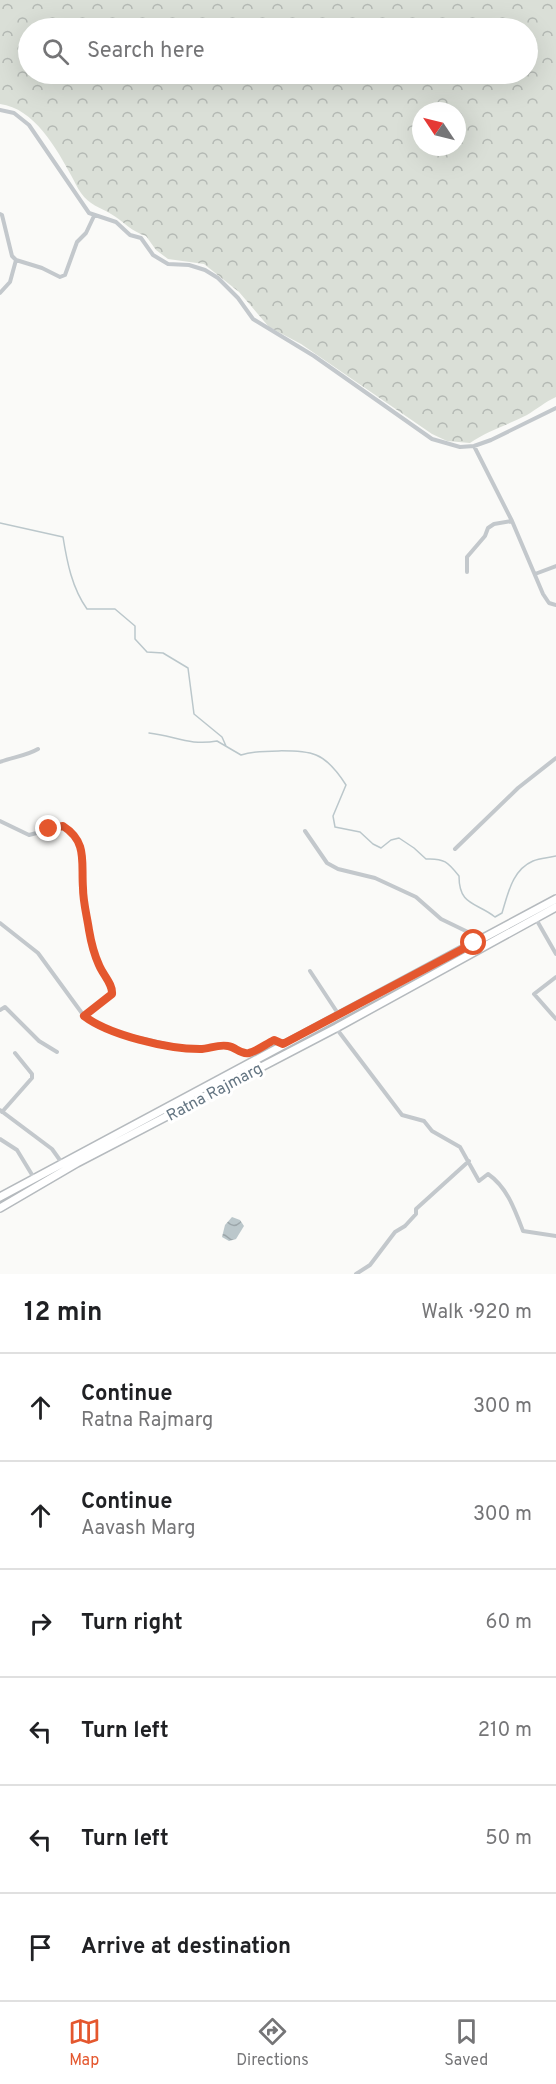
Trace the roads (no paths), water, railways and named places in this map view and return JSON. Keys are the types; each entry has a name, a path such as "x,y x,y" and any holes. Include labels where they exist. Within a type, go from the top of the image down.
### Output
{"main road":[{"name":"Ratna Rajmarg","path":"0,1197 556,899"},
{"name":"Ratna Rajmarg","path":"0,1208 77,1163 336,1028 556,908"}],"street":[{"path":"0,110 14,113 29,125 88,213 116,222 130,235 141,238 153,255 168,264 189,265 205,270 238,298 253,319 314,356 432,439 460,447 474,446 556,408"},
{"path":"0,214 12,256 16,260 42,268 60,277 65,275 77,242 86,233 94,216"},
{"path":"0,293 10,282 16,260"},
{"path":"474,446 512,521 543,594 549,603 556,605"},
{"path":"467,572 467,557 485,536 488,528 494,524 512,521"},
{"path":"535,574 556,566"},
{"path":"0,762 11,757 27,756 39,749"},
{"path":"455,849 518,788 556,758"},
{"path":"0,821 28,835 63,826 73,833 80,843 83,890 90,935 99,965 112,988 112,994 84,1016"},
{"path":"305,831 327,863 375,878 416,897 441,919 472,934 474,943"},
{"path":"535,918 556,954"},
{"path":"0,923 38,953 84,1016 97,1026 109,1031 179,1047 201,1049 227,1045 243,1053 249,1053 274,1040 283,1044"},
{"path":"310,971 339,1015"},
{"path":"556,977 534,994 556,1019"},
{"path":"0,1010 5,1007 39,1041 57,1052"},
{"path":"336,1028 402,1115 424,1121 432,1131 460,1147 479,1180 488,1174 511,1199 523,1231 556,1236"},
{"path":"15,1053 32,1074 32,1078 1,1111 52,1149 62,1163"},
{"path":"0,1139 16,1150 35,1179"},
{"path":"356,1274 370,1265 395,1232 405,1226 416,1214 416,1209 469,1161"}],"water":[{"path":"232,1217 240,1220 244,1226 236,1239 229,1241 222,1237 225,1225"}],"waterway":[{"path":"0,523 63,537 74,584 87,609 115,609 135,626 135,639 147,652 163,653 188,668 194,714 222,737 226,746"},
{"path":"149,733 190,741 217,741 241,755 290,751 321,757 346,785 333,816 335,827 360,832 381,848 391,840 399,838 426,859 445,862 459,876 465,898 495,917 502,913 512,883 520,870 538,859 556,856"}]}
